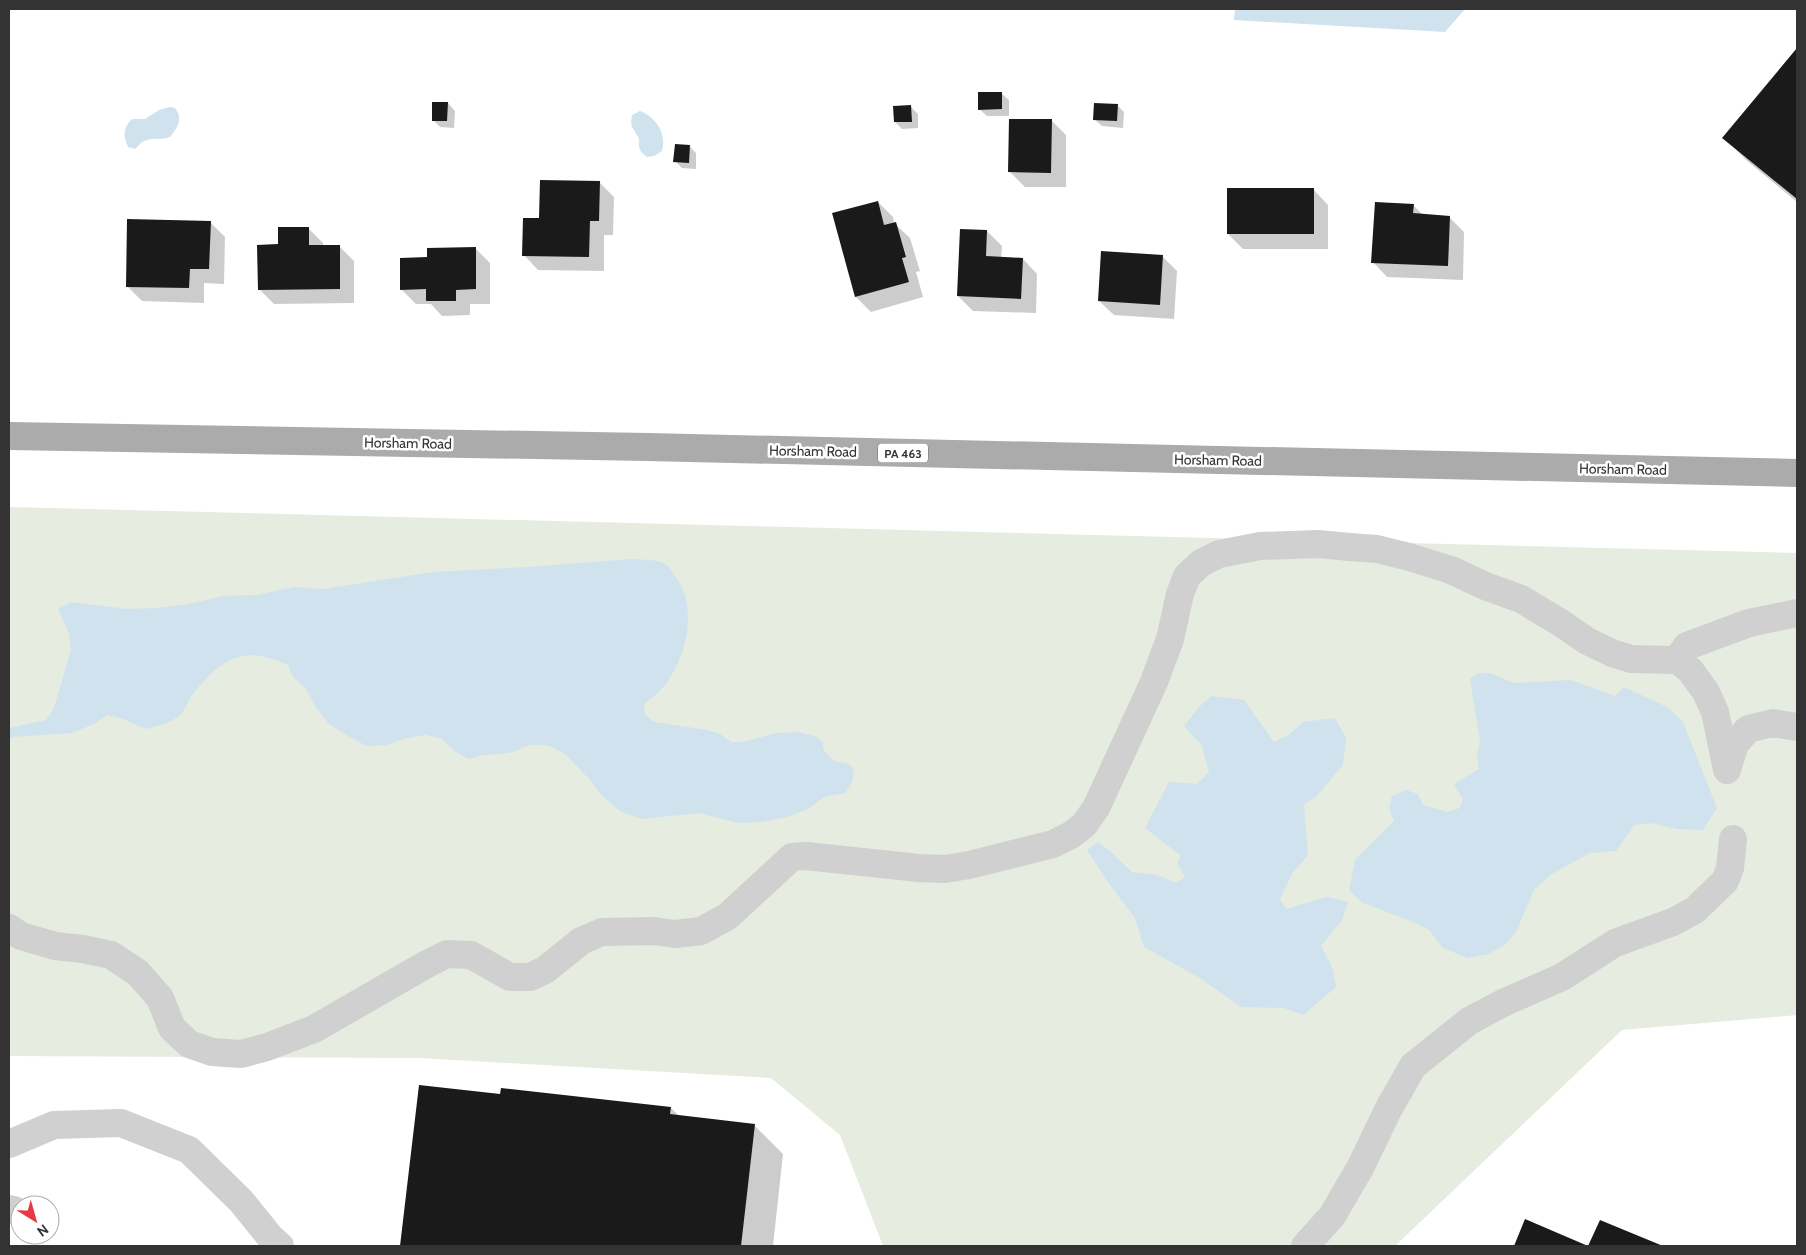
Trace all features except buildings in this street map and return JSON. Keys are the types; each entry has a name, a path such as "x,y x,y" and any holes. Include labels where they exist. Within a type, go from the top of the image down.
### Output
{"main road":[{"name":"Horsham Road","path":"9,436 647,447 1797,473"}],"street":[{"path":"9,928 20,936 55,946 83,948 111,956 144,979 160,998 172,1028 189,1044 212,1052 241,1054 267,1047 314,1029 447,954 471,955 510,977 530,977 545,970 581,941 602,932 654,931 675,934 702,931 728,916 792,857 806,856 945,869 998,859 1053,844 1084,825 1096,808 1154,682 1170,639 1180,594 1187,576 1201,563 1219,554 1275,545 1318,544 1377,549 1451,570 1485,586 1521,599 1587,641 1612,653 1631,659 1678,660 1690,670 1706,692 1715,712 1727,770 1735,744 1748,729 1773,722 1797,726"},
{"path":"1678,660 1687,646 1749,624 1797,613"},
{"path":"1305,1246 1332,1216 1360,1168 1389,1108 1413,1066 1469,1021 1505,1002 1562,977 1615,943 1673,922 1695,910 1726,881 1730,868 1733,839"},
{"path":"9,1144 54,1125 122,1123 189,1150 241,1201 271,1238 280,1246"}],"shaded area":[{"path":"9,507 1797,553 1797,1015 1622,1030 1395,1246 883,1246 840,1135 771,1078 420,1058 9,1056"}],"water":[{"path":"1235,9 1465,9 1445,32 1234,20"},
{"path":"170,107 175,108 179,119 170,137 144,141 135,149 128,147 125,132 132,119 145,119 159,110"},
{"path":"640,111 651,117 659,127 663,138 662,151 654,156 647,157 640,150 639,138 632,126 632,115"},
{"path":"632,559 658,561 667,565 683,591 687,605 687,634 678,662 664,686 644,704 645,715 654,722 707,730 720,734 731,742 742,742 777,733 798,732 814,736 823,742 823,749 833,760 850,765 853,768 852,781 845,793 824,797 808,809 787,817 762,822 738,823 699,813 641,819 620,811 601,795 591,781 565,754 547,745 529,745 514,752 483,755 469,759 456,752 440,738 425,735 403,739 387,745 367,746 329,724 315,706 306,689 293,677 288,665 258,656 245,656 224,664 193,694 181,714 164,724 146,729 121,718 107,715 94,724 72,733 13,737 9,739 9,728 46,720 54,708 71,650 69,634 58,609 71,602 127,609 158,608 189,604 223,596 257,595 294,587 323,589 433,572"},
{"path":"1479,673 1490,673 1514,683 1571,680 1615,696 1624,687 1667,707 1683,722 1717,808 1703,830 1677,829 1651,823 1634,825 1616,851 1590,853 1550,875 1534,890 1516,932 1505,945 1488,954 1468,958 1443,948 1429,930 1411,921 1363,903 1349,891 1355,860 1394,821 1389,808 1392,796 1406,790 1418,794 1423,805 1447,812 1460,808 1463,799 1454,784 1479,769 1477,756 1480,741 1470,679"},
{"path":"1211,696 1244,700 1274,742 1289,735 1303,722 1335,718 1346,738 1343,765 1316,797 1304,804 1308,855 1292,874 1280,899 1286,909 1327,897 1348,902 1342,920 1321,946 1332,967 1336,987 1303,1015 1284,1008 1241,1007 1200,978 1144,947 1135,918 1087,850 1098,842 1132,872 1157,875 1176,883 1185,877 1177,862 1181,856 1145,828 1169,782 1197,784 1209,772 1201,744 1184,726 1199,707"}]}
